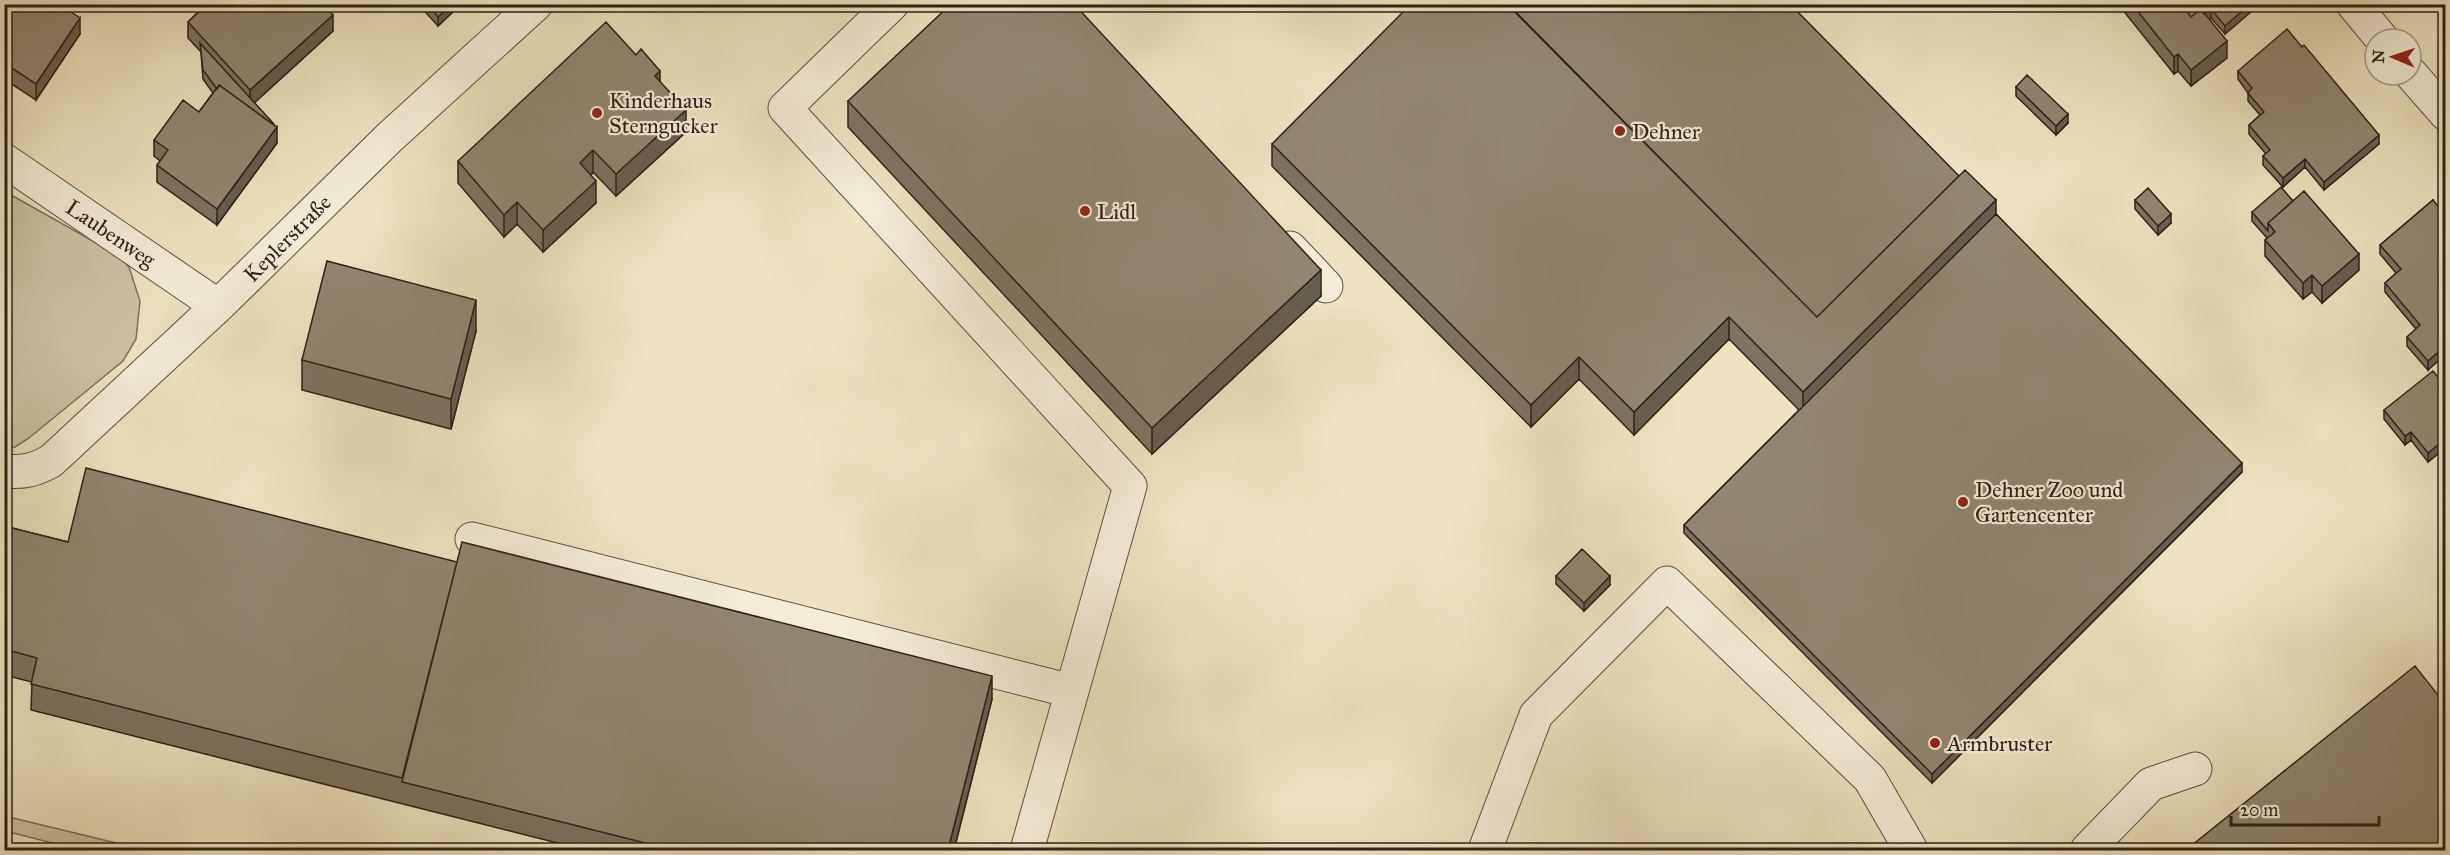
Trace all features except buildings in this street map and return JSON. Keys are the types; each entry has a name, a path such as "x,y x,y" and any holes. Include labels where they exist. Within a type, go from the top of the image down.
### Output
{"street":[{"name":"Keplerstraße","path":"4,471 18,473 36,469 51,461 218,306 390,137 536,4"},
{"path":"892,4 785,108 1130,486 1027,850"},
{"path":"2353,4 2372,27"},
{"path":"2422,87 2445,114"},
{"name":"Laubenweg","path":"4,160 218,306"},
{"path":"1272,228 1326,286"},
{"path":"472,539 1071,691"},
{"path":"1485,850 1536,714 1667,583 1870,779 1911,850"},
{"path":"2087,850 2151,784 2195,769"}],"shaded area":[{"path":"4,191 118,255 129,267 140,301 136,339 123,361 29,438 15,447 5,449"},
{"path":"4,816 145,850 80,850 5,831"}],"place":[{"name":"Kinderhaus Sterngucker","path":"597,113"},
{"name":"Dehner","path":"1620,131"},
{"name":"Lidl","path":"1085,211"},
{"name":"Dehner Zoo und Gartencenter","path":"1963,502"},
{"name":"Armbruster","path":"1935,743"}]}
